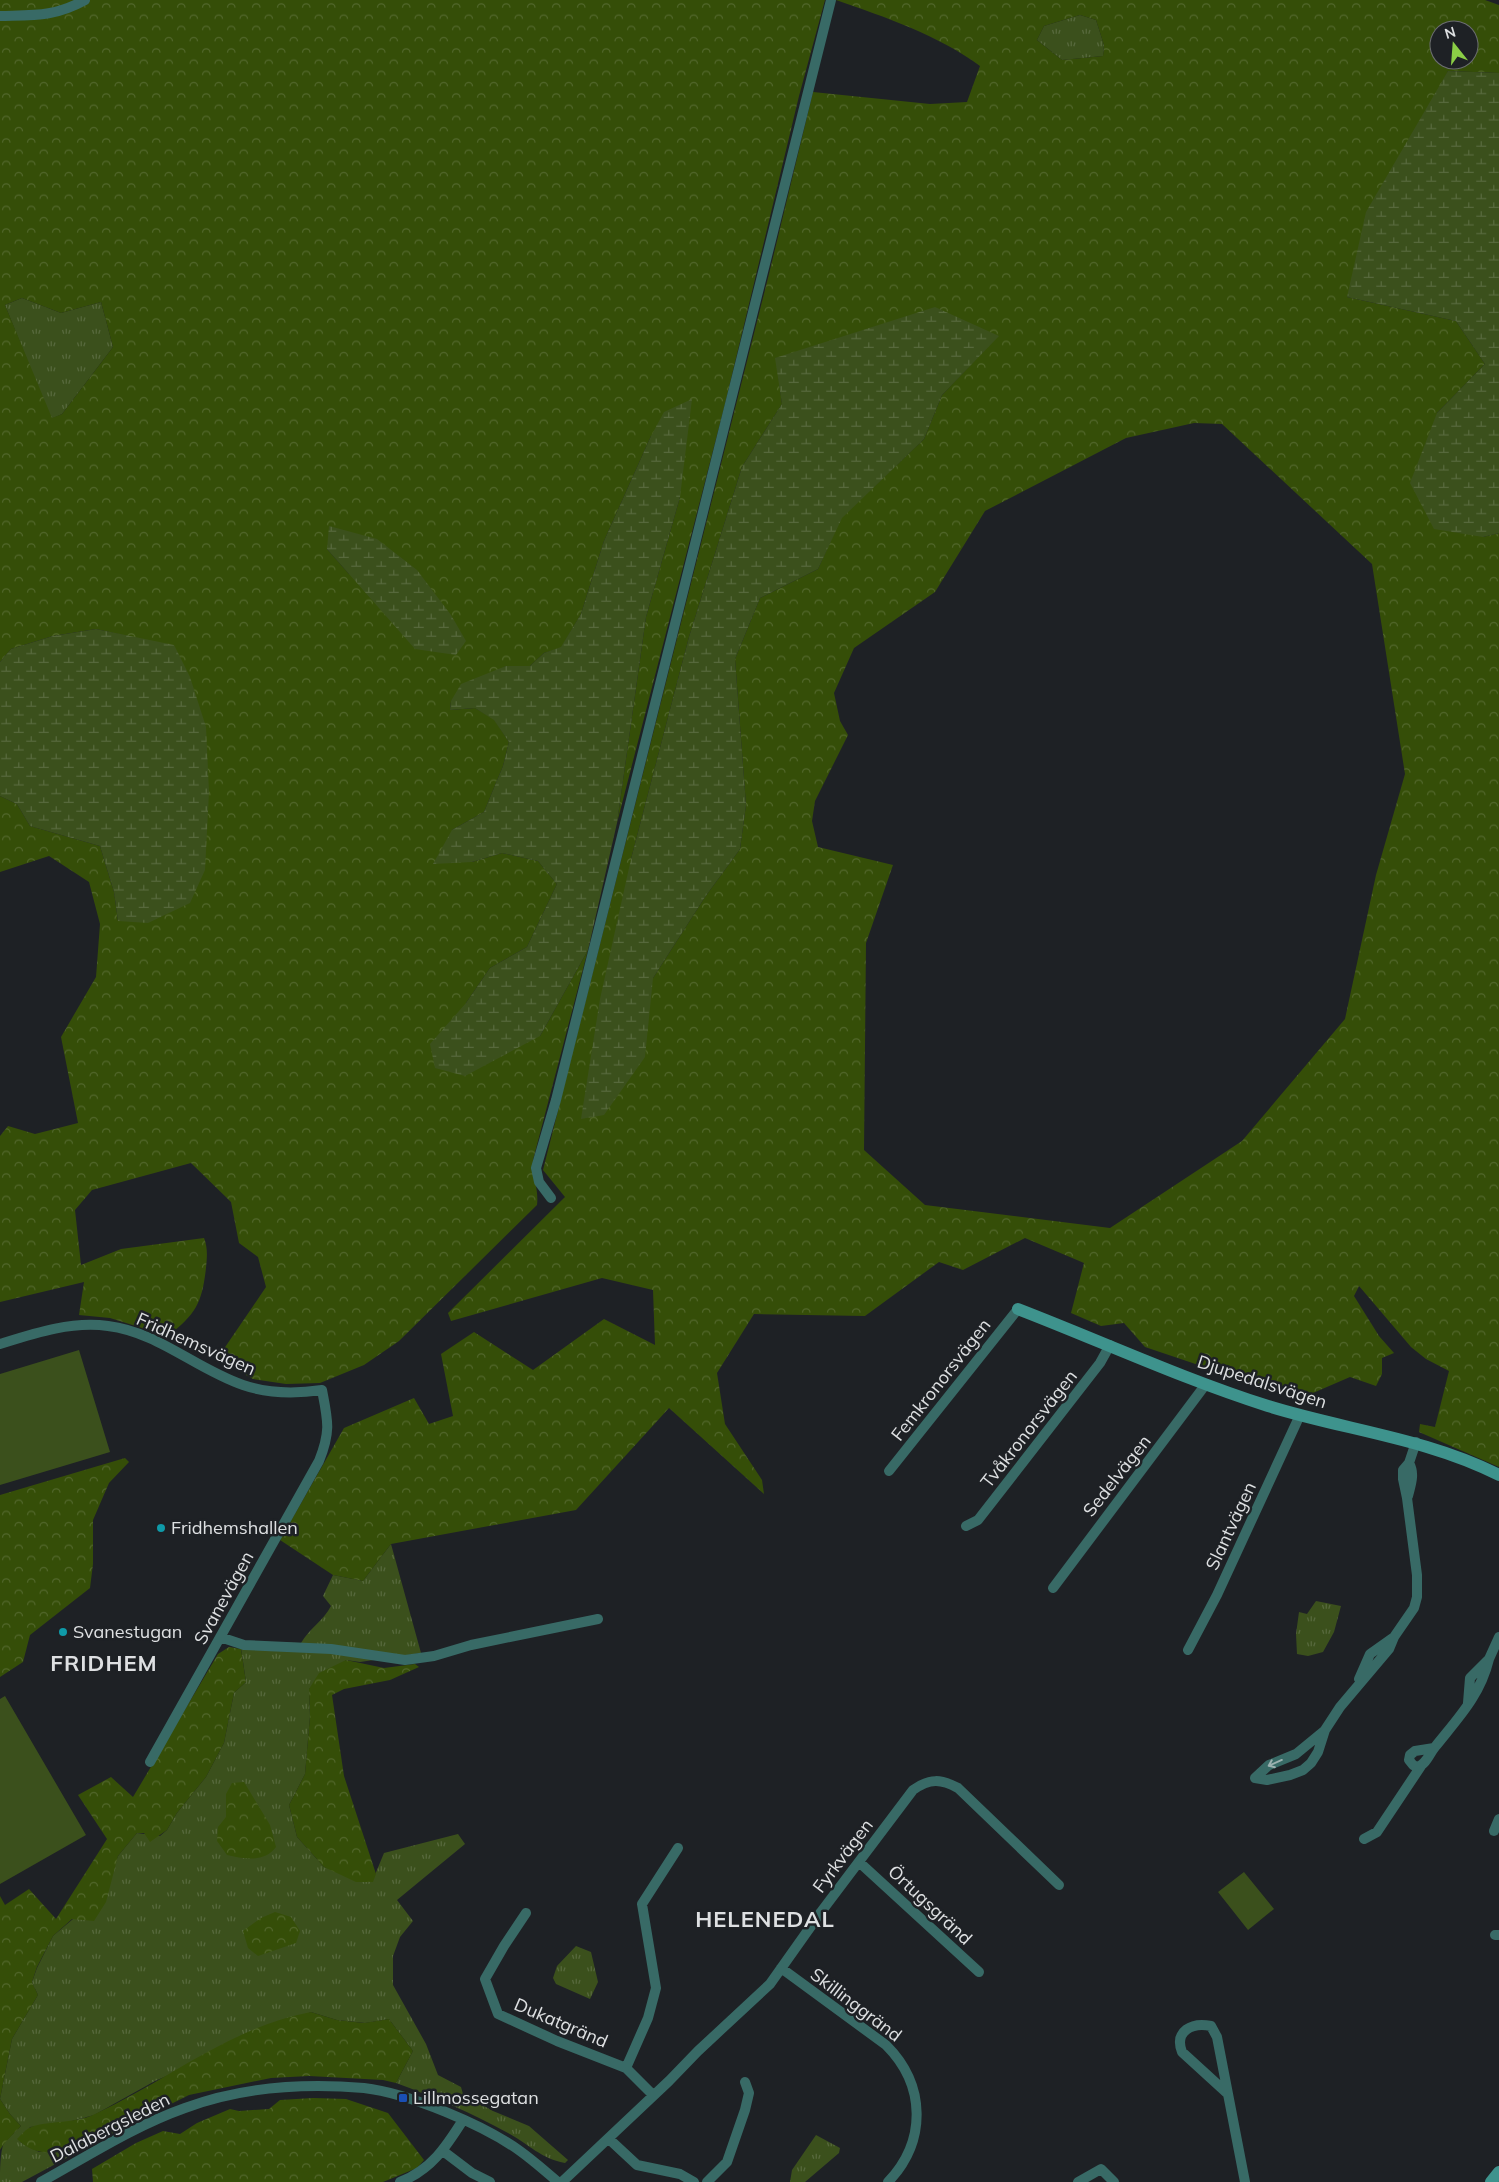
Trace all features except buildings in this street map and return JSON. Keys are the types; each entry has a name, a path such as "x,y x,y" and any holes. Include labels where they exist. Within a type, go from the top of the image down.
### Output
{"street":[{"path":"0,16 47,15 68,10 85,0"},
{"path":"551,1198 539,1182 536,1168 558,1091 831,0"},
{"name":"Djupedalsvägen","path":"1018,1308 1206,1384 1300,1415 1416,1442 1471,1461 1499,1475"},
{"name":"Femkronorsvägen","path":"889,1472 1018,1308"},
{"name":"Fridhemsvägen","path":"0,1344 73,1325 110,1326 137,1332 178,1351 216,1373 242,1385 281,1393 322,1390"},
{"name":"Tvåkronorsvägen","path":"966,1526 978,1520 1100,1363 1110,1345"},
{"name":"Sedelvägen","path":"1053,1588 1206,1384"},
{"name":"Svanevägen","path":"150,1762 301,1494 324,1448 328,1428 322,1390"},
{"name":"Slantvägen","path":"1188,1650 1217,1595 1300,1415"},
{"path":"1325,1730 1318,1752 1306,1767 1290,1775 1267,1780 1255,1778 1269,1765 1296,1754 1325,1730 1354,1689 1389,1649 1394,1637 1414,1608 1417,1597 1417,1575 1407,1498 1413,1470 1409,1463 1416,1442"},
{"path":"220,1637 244,1645 331,1649 405,1660 434,1656 470,1645 554,1626 598,1619"},
{"path":"1364,1839 1376,1832 1434,1748 1468,1706 1484,1678 1489,1658 1499,1637"},
{"path":"1421,1766 1413,1765 1409,1760 1410,1755 1415,1751 1434,1748"},
{"path":"1296,1754 1298,1761 1306,1767"},
{"name":"Fyrkvägen","path":"560,2182 608,2139 770,1984 913,1790 921,1785 938,1780 958,1788 1059,1885"},
{"path":"1494,1831 1499,1819"},
{"path":"626,2068 648,2018 656,1988 642,1904 678,1848"},
{"name":"Örtugsgränd","path":"860,1862 979,1972"},
{"name":"Dukatgränd","path":"526,1913 485,1979 498,2014 557,2041 626,2068 653,2095"},
{"name":"Skillinggränd","path":"781,1968 886,2045 898,2057 909,2076 917,2113 914,2136 906,2161 888,2182"},
{"path":"1228,2094 1182,2052 1179,2044 1180,2040 1189,2027 1200,2024 1211,2026 1217,2037 1245,2182"},
{"path":"707,2182 727,2162 749,2093 745,2082"},
{"name":"Dalabergsleden","path":"40,2182 128,2133 185,2108 248,2092 290,2087 364,2088 416,2102 463,2120 520,2150 560,2182"},
{"path":"400,2182 418,2174 443,2151 463,2120"},
{"path":"608,2139 636,2165 680,2174 694,2182"},
{"path":"443,2151 472,2173 490,2182"},
{"path":"1078,2182 1101,2169 1114,2182"},
{"path":"1491,2182 1499,2172"}],"green space":[{"path":"0,0 825,0 799,96 725,404 617,823 646,617 680,497 651,436 604,541 581,614 561,648 544,653 530,666 506,666 451,701 450,710 475,708 494,719 509,742 503,766 484,812 452,830 472,862 502,853 538,861 557,884 527,947 490,968 466,1003 540,1036 588,950 533,1160 537,1205 399,1341 364,1365 320,1383 286,1384 253,1379 217,1359 266,1287 258,1257 239,1243 231,1202 191,1163 92,1190 75,1210 81,1265 121,1249 204,1238 207,1260 200,1299 185,1321 168,1336 110,1318 79,1315 84,1282 0,1302 0,1136 8,1126 35,1134 78,1123 61,1037 96,977 100,924 89,882 49,856 0,872 0,796 17,804 30,826 100,846 114,892 118,921 127,636 96,629 53,636 11,649 0,662","holes":["22,298 61,313 101,302 113,347 62,414 52,418 5,305","377,539 349,574 327,549"]},
{"path":"836,0 1485,0 1499,5 1499,73 1448,71 1347,297 1456,321 1485,364 1437,413 1483,537 1499,533 1499,1467 1419,1432 1420,1424 1435,1427 1449,1371 1426,1359 1411,1347 1359,1286 1354,1296 1379,1336 1394,1353 1382,1358 1382,1374 1376,1386 1350,1377 1313,1393 1246,1381 1145,1347 1124,1323 1101,1326 1071,1313 1084,1263 1025,1238 963,1270 939,1262 865,1316 754,1314 717,1373 725,1424 762,1480 764,1494 669,1408 576,1510 391,1544 363,1581 333,1575 280,1540 344,1428 414,1398 429,1424 453,1416 441,1354 474,1332 533,1370 604,1319 655,1345 653,1290 602,1278 451,1321 448,1313 565,1197 543,1170 769,274 813,92 930,104 967,102 980,66 947,45 892,20","holes":["1080,15 1096,20 1104,45 1103,56 1062,60 1037,40 1044,26","998,336 942,395 924,439 841,518 818,569 760,598 735,659 746,805 740,849 705,897 653,978 631,859 689,637 742,467 782,404 776,358","1194,423 1222,424 1372,564 1405,774 1376,875 1345,1019 1242,1141 1110,1228 925,1205 864,1150 866,943 893,865 818,847 812,821 815,801 848,735 840,721 834,693 854,648 935,592 985,511 1126,438"]},
{"path":"1080,15 1096,20 1104,45 1103,56 1062,60 1037,40 1044,26"},
{"path":"1448,71 1499,73 1499,533 1483,537 1434,529 1410,483 1437,413 1485,364 1456,321 1347,297 1366,212"},
{"path":"22,298 61,313 101,302 113,347 62,414 51,419 5,305"},
{"path":"935,307 999,336 942,395 924,439 842,518 818,569 760,598 735,659 746,805 740,849 705,897 653,978 645,1057 604,1115 581,1119 600,999 631,859 689,637 742,467 782,404 775,358"},
{"path":"692,399 680,497 646,617 617,823 588,950 540,1036 465,1076 435,1068 430,1044 466,1003 490,968 527,947 557,884 538,861 502,853 472,862 433,864 452,830 484,812 503,766 509,742 494,720 475,708 450,710 451,701 461,684 506,666 530,666 544,653 561,647 581,614 604,541 651,436 664,412"},
{"path":"329,526 377,539 417,570 451,615 466,641 456,655 415,649 327,549"},
{"path":"96,629 174,645 190,677 206,727 209,792 205,870 190,903 148,923 118,921 114,892 100,846 30,826 17,804 0,796 0,662 11,649 53,636"},
{"path":"79,1350 110,1452 0,1485 0,1374"},
{"path":"125,1458 129,1462 109,1483 93,1520 93,1564 90,1588 30,1635 23,1662 0,1677 0,1495"},
{"path":"391,1544 421,1653 360,1662 346,1660 309,1689 310,1716 305,1774 289,1805 297,1837 324,1867 372,1882 384,1853 458,1834 465,1844 397,1900 413,1921 400,1937 393,1956 393,1985 426,2044 438,2075 461,2087 463,2094 493,2111 529,2126 568,2160 565,2163 549,2158 481,2119 396,2083 413,2051 389,2019 365,2023 337,2020 311,2012 155,2081 94,2115 68,2122 30,2127 20,2142 39,2152 62,2152 113,2126 117,2131 22,2182 0,2182 1,2156 4,2143 21,2126 0,2099 12,2039 38,1995 32,1982 53,1936 73,1919 112,1872 118,1856 137,1833 160,1836 167,1830 177,1813 206,1777 224,1743 234,1693 246,1682 240,1641 301,1643 331,1606 323,1596 333,1575 363,1581"},
{"path":"1316,1601 1341,1606 1334,1632 1323,1652 1308,1656 1297,1654 1296,1634 1299,1612 1307,1614"},
{"path":"229,1647 241,1649 246,1682 234,1693 224,1743 206,1777 177,1813 167,1830 150,1842 144,1833 137,1833 118,1856 106,1902 94,1921 72,1919 53,1936 37,1967 32,1982 38,1995 12,2039 0,2099 0,1896 5,1905 29,1889 56,1919 107,1839 78,1795 111,1777 133,1797 218,1654"},
{"path":"346,1660 384,1668 415,1664 419,1667 390,1680 344,1689 332,1695 344,1776 376,1874 373,1882 356,1882 324,1867 297,1837 289,1805 305,1774 310,1716 309,1689 319,1673"},
{"path":"5,1696 86,1835 0,1884 0,1699"},
{"path":"244,1782 270,1825 276,1847 266,1856 260,1858 240,1858 227,1855 217,1841 218,1827 226,1817 226,1794 232,1783"},
{"path":"1244,1872 1274,1909 1248,1930 1218,1892"},
{"path":"275,1912 291,1917 300,1931 296,1943 258,1956 248,1948 243,1931 261,1918"},
{"path":"576,1946 591,1952 598,1982 590,1999 556,1984 553,1978 557,1966"},
{"path":"311,2012 337,2020 364,2023 389,2019 413,2051 396,2083 383,2080 309,2076 271,2078 189,2095 117,2131 113,2126 65,2150 41,2152 29,2148 17,2139 31,2127 79,2119 95,2114 122,2101 226,2042 281,2019"},
{"path":"0,2099 21,2126 0,2150"},
{"path":"346,2099 388,2113 424,2160 417,2168 383,2182 93,2182 92,2169 136,2143 163,2131 180,2134 197,2123 230,2109 239,2111 269,2109 280,2100"},
{"path":"816,2135 840,2148 839,2153 805,2182 790,2182 792,2170"}],"place":[{"name":"Fridhemshallen","path":"161,1528"},
{"name":"Svanestugan","path":"63,1632"},
{"name":"Lillmossegatan","path":"403,2098"}],"district":[{"name":"FRIDHEM","path":"104,1663"},
{"name":"HELENEDAL","path":"765,1919"}]}
